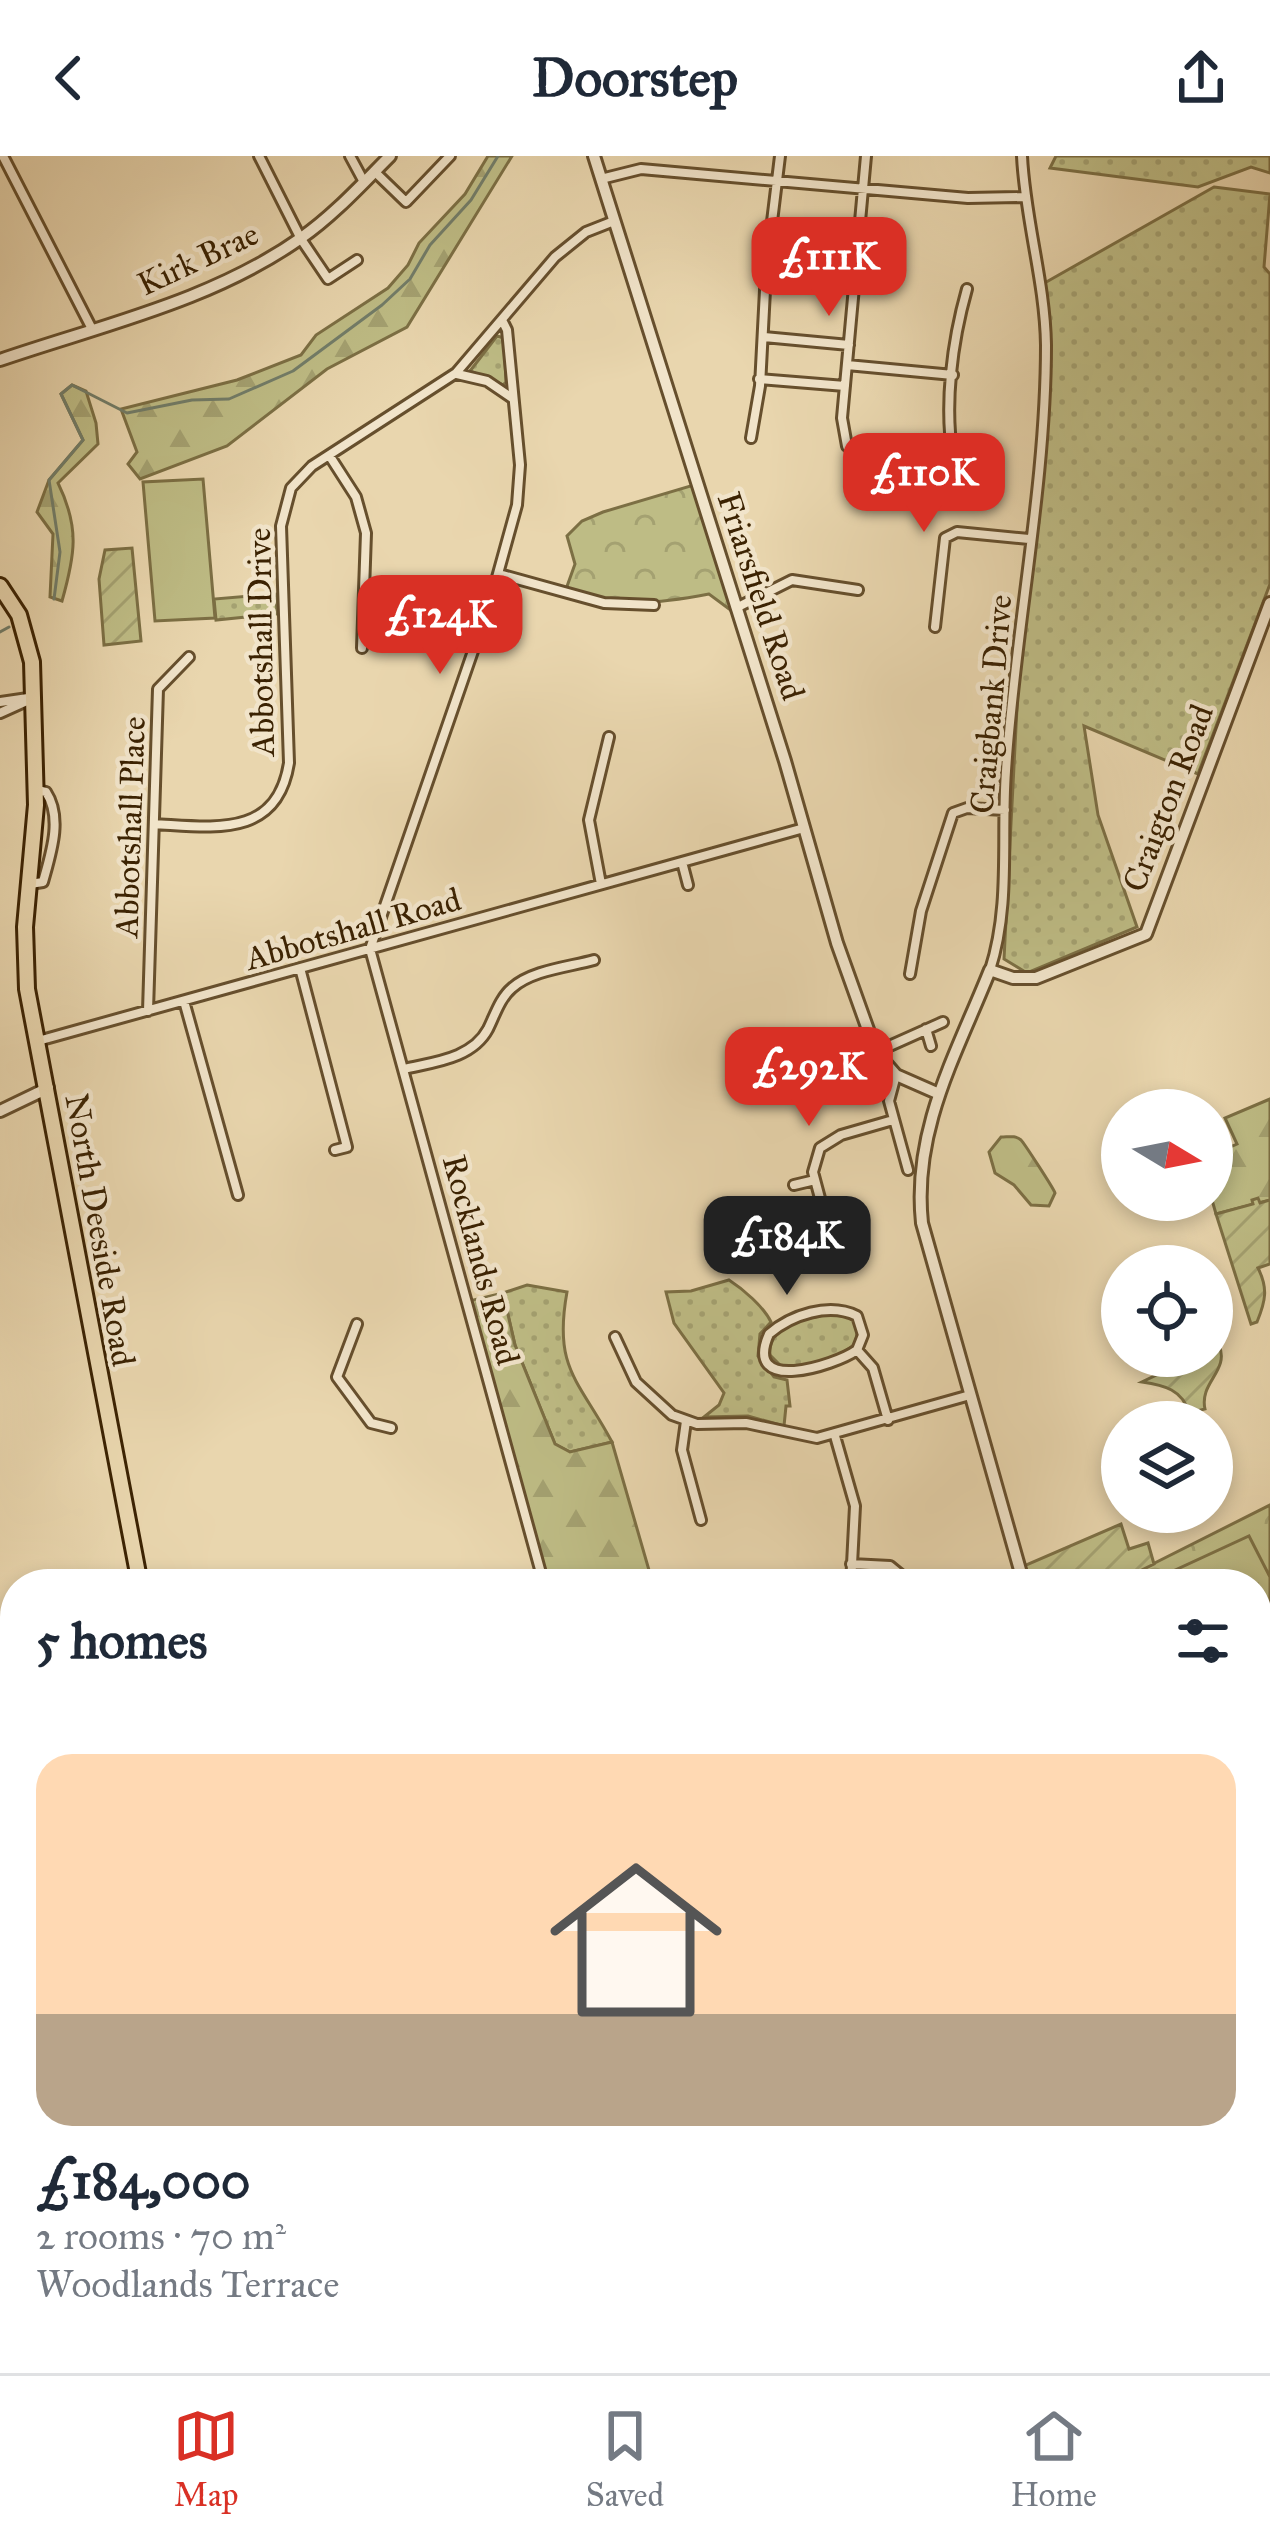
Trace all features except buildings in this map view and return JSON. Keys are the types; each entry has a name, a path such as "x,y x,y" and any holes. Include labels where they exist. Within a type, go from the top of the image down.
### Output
{"main road":[{"name":"North Deeside Road","path":"0,586 20,615 29,643 36,790 24,956 68,1211 90,1305 98,1378 137,1569"}],"street":[{"path":"3,156 92,329"},
{"path":"259,156 328,280 357,260"},
{"path":"350,156 364,182"},
{"name":"Kirk Brae","path":"0,360 149,314 301,238 390,156"},
{"path":"375,172 406,202 450,156"},
{"name":"Friarsfield Road","path":"594,156 837,943 876,1052"},
{"path":"752,437 779,156"},
{"path":"847,446 842,418 866,156"},
{"name":"Craigbank Drive","path":"990,970 1001,928 1005,810 1046,344 1022,156"},
{"path":"601,179 641,170 996,200 1024,197"},
{"name":"Abbotshall Drive","path":"154,824 232,826 267,810 280,795 290,763 281,520 291,488 312,466 456,374 569,243 614,221"},
{"path":"952,458 948,428 958,321 967,289"},
{"path":"370,949 499,574 520,490 518,434 503,322"},
{"path":"764,337 849,345"},
{"path":"847,365 954,375"},
{"path":"456,374 487,381 512,398"},
{"path":"759,379 845,386"},
{"path":"329,455 356,497 367,533 362,648"},
{"path":"935,627 944,546 951,533 1029,539"},
{"path":"499,574 604,603 654,604"},
{"path":"736,608 792,580 858,590"},
{"name":"Craigton Road","path":"990,970 1013,978 1036,978 1146,934 1270,603"},
{"path":"938,604 954,605"},
{"name":"Abbotshall Place","path":"148,1011 158,689 189,656"},
{"path":"0,702 32,698"},
{"path":"0,713 32,698"},
{"path":"601,884 589,820 609,737"},
{"path":"910,974 921,911 953,813 968,808 1005,810"},
{"name":"Abbotshall Road","path":"37,1042 804,828"},
{"path":"682,862 688,885"},
{"name":"Rocklands Road","path":"370,949 540,1569"},
{"path":"404,1070 473,1047 486,1034 511,988 529,978 594,960"},
{"path":"911,963 928,967"},
{"path":"300,968 347,1147 335,1150"},
{"path":"990,970 937,1093 922,1165 922,1223 1020,1569"},
{"path":"184,1001 238,1195"},
{"path":"937,1093 896,1075 876,1052 943,1022"},
{"path":"926,1029 932,1046"},
{"path":"896,1075 889,1092 908,1170"},
{"path":"0,1111 48,1088"},
{"path":"821,1202 815,1159 829,1140 893,1120"},
{"path":"794,1185 815,1180"},
{"path":"831,1309 848,1312 862,1324 857,1350 828,1365 798,1372 778,1370 764,1352 776,1328 831,1309"},
{"path":"357,1324 337,1377 371,1424 391,1429"},
{"path":"616,1337 636,1382 660,1406 686,1421 706,1425 746,1423 797,1437 836,1436 970,1395"},
{"path":"857,1350 873,1368 887,1420"},
{"path":"686,1421 682,1450 701,1520"},
{"path":"836,1436 856,1506 851,1569"},
{"path":"851,1564 894,1569"}],"green space":[{"path":"488,156 512,156 407,327 327,369 227,446 140,479 128,464 137,452 121,409 237,380 301,355 316,335 388,288 419,243 465,194"},
{"path":"1056,156 1270,156 1270,173 1251,167 1198,187 1050,168"},
{"path":"1214,187 1270,194 1264,267 1270,274 1270,584 1198,774 1084,726 1098,815 1137,927 1027,973 1004,959 1022,611 1046,344 1041,285"},
{"path":"497,336 504,338 503,385 470,371"},
{"path":"72,385 86,391 98,444 58,483 70,514 73,542 62,601 50,597 53,534 37,512 49,480 83,440 61,394"},
{"path":"203,479 215,618 155,621 143,482"},
{"path":"697,484 736,614 709,594 637,602 565,592 575,564 567,536 582,521"},
{"path":"132,548 141,641 104,645 99,579 105,550"},
{"path":"276,594 277,614 216,620 214,599"},
{"path":"1270,1099 1270,1200 1233,1210 1233,1146 1237,1144 1233,1115"},
{"path":"1001,1137 1016,1137 1023,1143 1055,1193 1049,1206 1031,1205 1014,1185 995,1173 989,1152"},
{"path":"1252,1200 1270,1200 1270,1264 1258,1268 1264,1301 1257,1322 1251,1324 1233,1267 1233,1245 1226,1245 1218,1221 1233,1221 1233,1209 1253,1204"},
{"path":"729,1280 771,1322 760,1334 758,1356 774,1377 787,1380 790,1406 786,1406 784,1426 748,1416 704,1417 719,1405 724,1393 674,1323 666,1292 691,1291"},
{"path":"527,1285 567,1292 566,1357 612,1442 570,1452 555,1444 515,1345 503,1293"},
{"path":"503,1293 515,1345 555,1444 570,1452 612,1442 649,1569 540,1569 469,1301"},
{"path":"838,1313 849,1317 857,1329 854,1345 846,1351 792,1367 782,1367 770,1355 771,1344 784,1328"},
{"path":"1152,1377 1213,1377 1204,1401 1183,1401 1171,1390 1142,1382"},
{"path":"1270,1505 1270,1569 1143,1569 1214,1533 1233,1533 1233,1524"},
{"path":"1101,1533 1124,1533 1129,1549 1148,1543 1154,1564 1144,1569 1019,1569"},
{"path":"1249,1536 1266,1569 1178,1569"}],"waterway":[{"path":"54,599 60,552 49,480 83,440 61,394 72,385 127,413 192,400 229,399 293,371 410,279 430,245 471,200 498,156"},
{"path":"0,632 9,627"}]}
